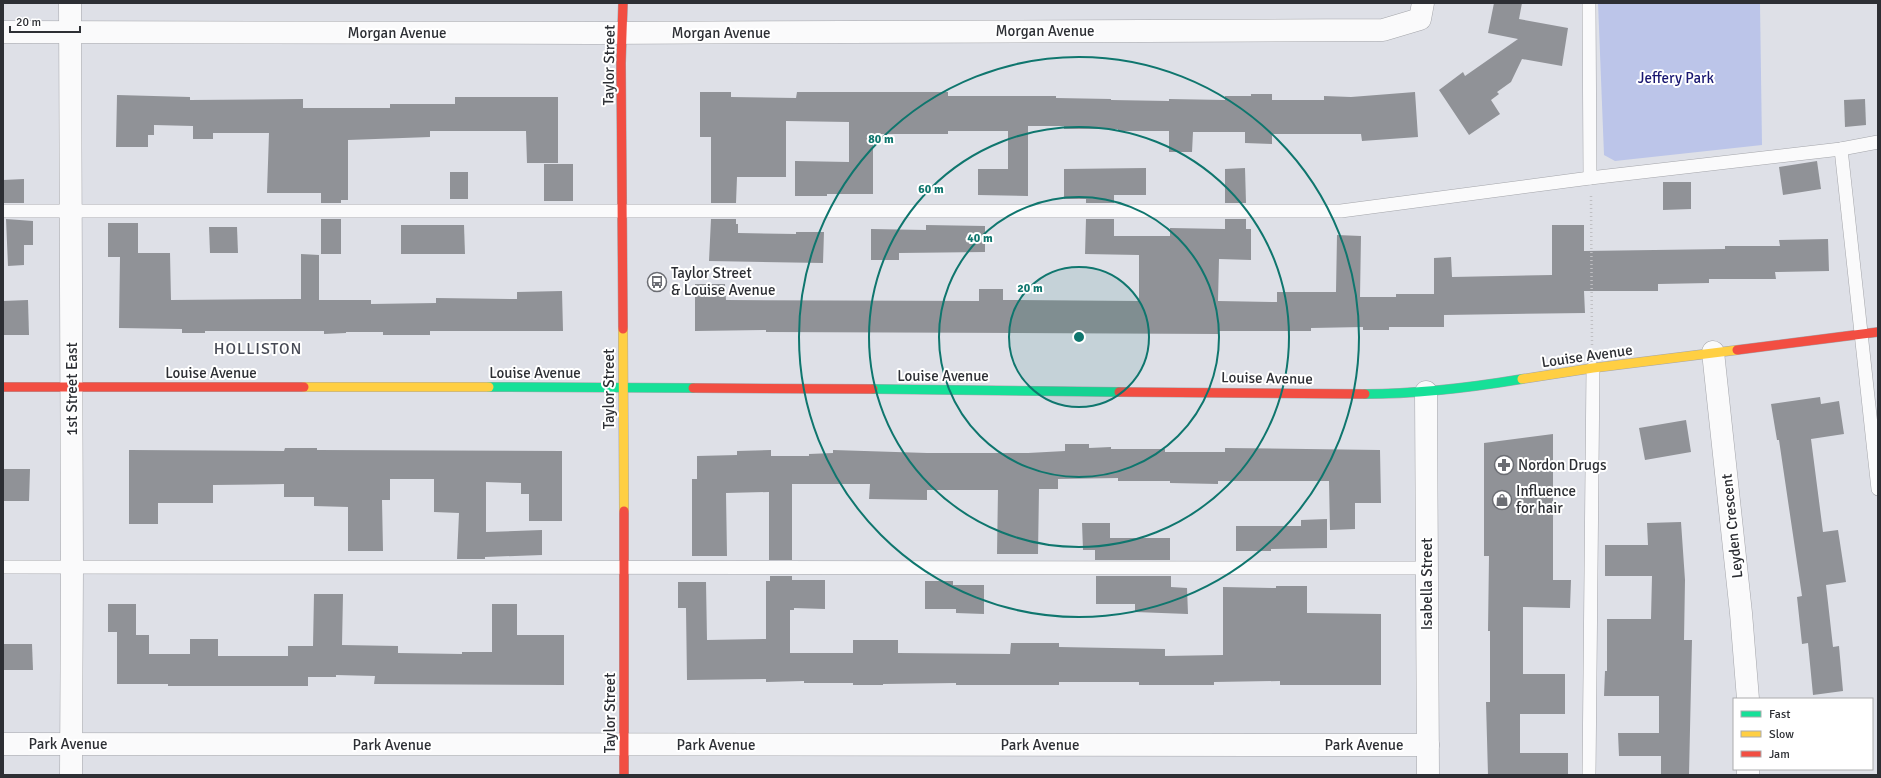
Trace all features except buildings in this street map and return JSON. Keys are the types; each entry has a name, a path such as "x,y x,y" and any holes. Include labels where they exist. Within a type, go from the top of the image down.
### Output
{"street":[{"name":"1st Street East","path":"70,3 72,387 71,775"},
{"name":"Taylor Street","path":"623,3 624,775"},
{"name":"Morgan Avenue","path":"3,32 623,33 1383,30 1420,19 1423,3"},
{"name":"Louise Avenue","path":"3,387 623,388 1402,394 1426,392 1713,352 1878,332"},
{"name":"Leyden Crescent","path":"1713,352 1740,605 1748,698"},
{"name":"Isabella Street","path":"1426,392 1428,775"},
{"name":"Park Avenue","path":"3,744 1428,745"}],"lane":[{"path":"1589,3 1590,178"},
{"path":"3,210 623,212 1341,210 1590,178 1841,149 1878,142"},
{"path":"1841,149 1860,335 1878,489"},
{"path":"1589,775 1593,368"},
{"path":"3,567 1426,568"}],"path":[{"path":"1590,178 1592,345"}],"green space":[{"name":"Jeffery Park","path":"1598,3 1760,3 1762,145 1615,161 1604,155"}],"traffic: fast":[{"path":"1365,394 1444,390 1522,379"},
{"path":"489,387 693,388"},
{"path":"873,389 1119,392"}],"traffic: slow":[{"path":"623,329 624,511"},
{"path":"1522,379 1593,368 1737,350"},
{"path":"304,387 489,387"}],"traffic: jam":[{"path":"623,3 621,63 623,329"},
{"path":"1737,350 1878,332"},
{"path":"3,387 304,387"},
{"path":"693,388 873,389"},
{"path":"1119,392 1365,394"},
{"path":"624,511 624,775"}],"place":[{"name":"Taylor Street & Louise Avenue","path":"657,282"},
{"name":"Nordon Drugs","path":"1504,465"},
{"name":"Influence for hair","path":"1502,500"}],"district":[{"name":"HOLLISTON","path":"258,349"}]}
